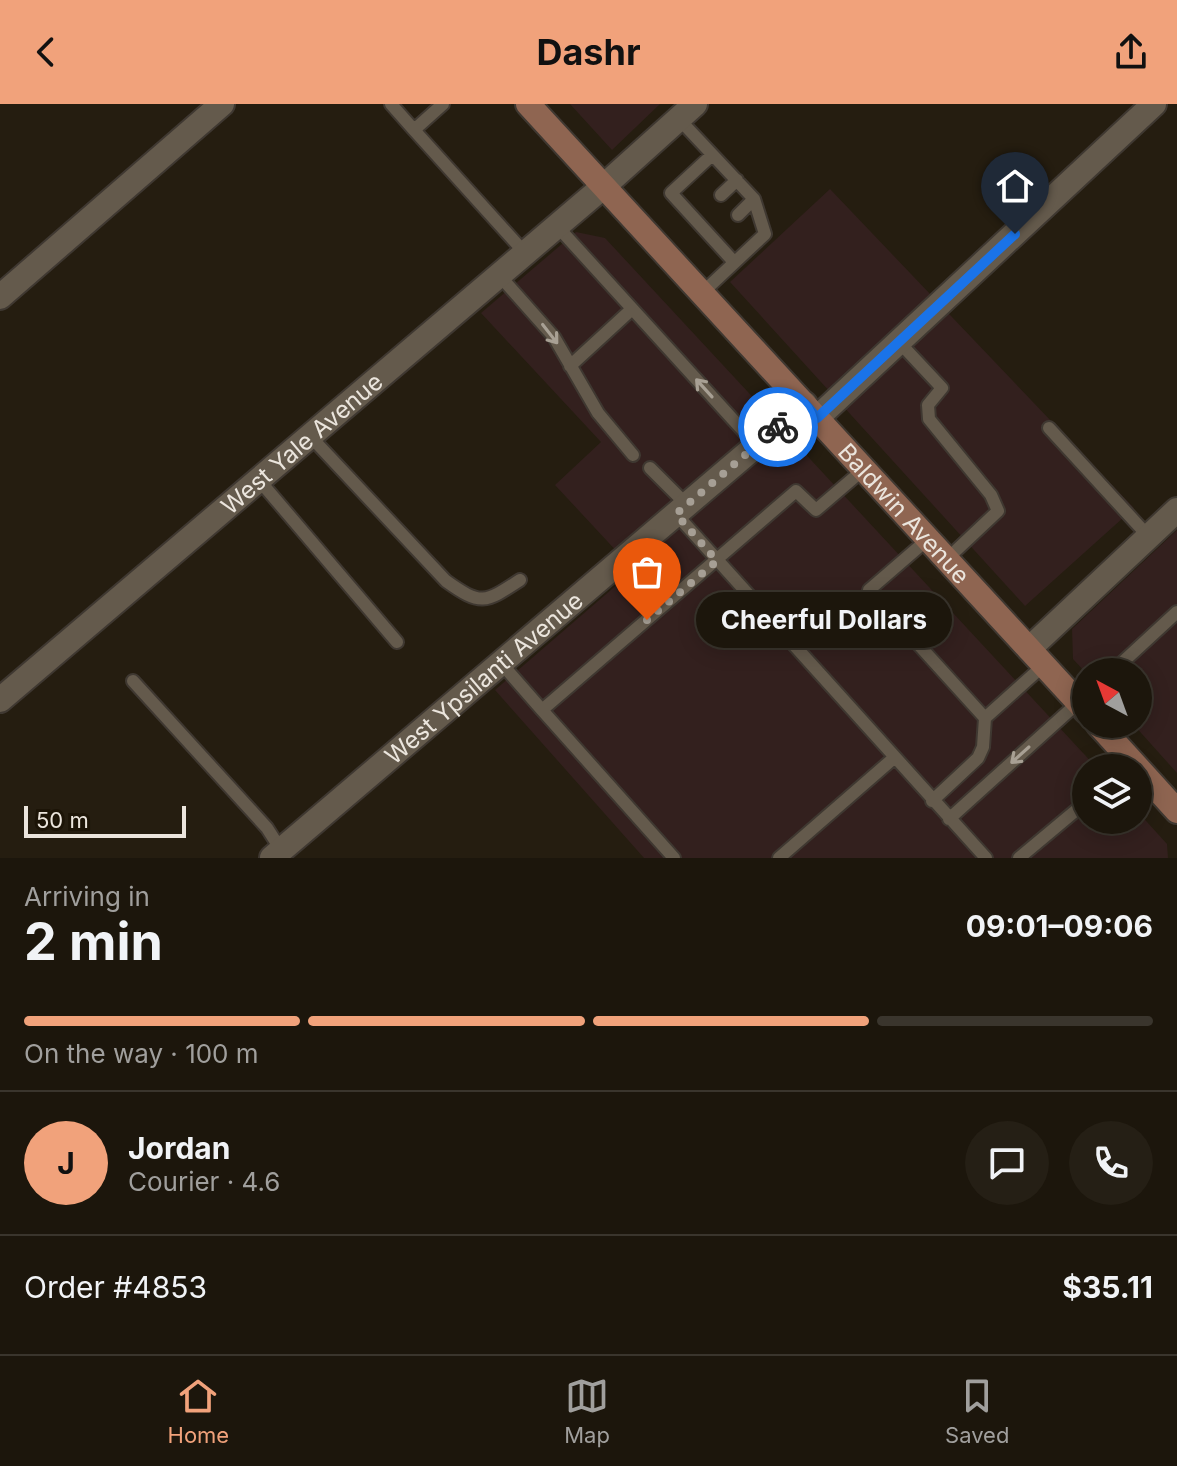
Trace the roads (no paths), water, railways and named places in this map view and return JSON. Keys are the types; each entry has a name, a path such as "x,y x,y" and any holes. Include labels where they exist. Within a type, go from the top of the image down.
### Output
{"main road":[{"name":"Baldwin Avenue","path":"528,104 1036,657 1072,692"},
{"path":"1109,738 1121,754"},
{"path":"1152,787 1177,811"}],"street":[{"path":"0,297 222,104"},
{"name":"West Ypsilanti Avenue","path":"280,855 757,446 811,411 899,342 1154,104"},
{"name":"West Yale Avenue","path":"0,700 604,186 687,111"},
{"path":"1036,657 1177,510"}],"lane":[{"path":"391,104 525,253"},
{"path":"414,130 443,104"},
{"path":"687,111 712,155 754,199 765,234 702,293"},
{"path":"712,155 671,193 717,234 734,262"},
{"path":"721,195 737,180"},
{"path":"738,215 754,199"},
{"path":"557,226 757,446"},
{"path":"499,275 554,337 598,413 633,455"},
{"path":"570,366 632,309"},
{"path":"899,342 942,388 928,405 929,419 991,495 998,511 947,559"},
{"path":"1049,428 1149,537"},
{"path":"310,436 446,581 471,599 493,597 520,580"},
{"path":"650,468 717,561 986,858"},
{"path":"542,710 796,491 816,510 864,469"},
{"path":"259,480 397,642"},
{"path":"928,539 869,590 985,718"},
{"path":"1127,658 1177,612"},
{"path":"932,801 978,758 983,747 985,718 1036,657"},
{"path":"501,663 674,858"},
{"path":"133,681 267,828 280,855"},
{"path":"949,819 1072,713"},
{"path":"779,858 895,757"},
{"path":"1019,858 1072,814"}],"place":[{"name":"Cheerful Dollars","path":"647,620"}]}
